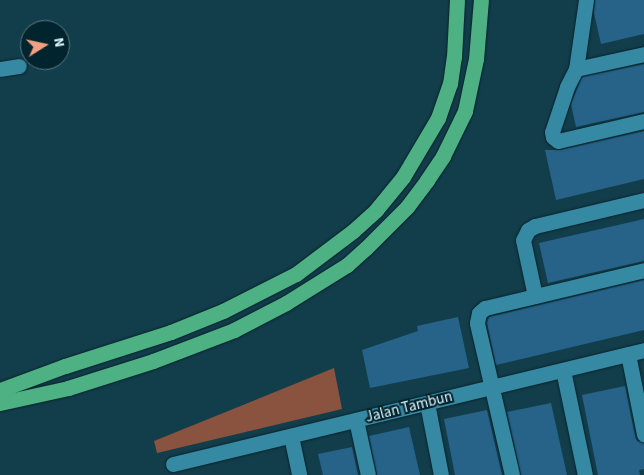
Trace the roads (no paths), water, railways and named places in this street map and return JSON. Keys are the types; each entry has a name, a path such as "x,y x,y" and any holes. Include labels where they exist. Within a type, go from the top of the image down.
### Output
{"highway":[{"path":"0,390 65,366 171,332 223,311 296,274 353,231 376,210 403,177 438,118 450,84 454,57 457,0"},
{"path":"0,403 68,388 152,361 234,330 286,304 346,265 407,207 443,156 465,111 476,59 481,0"}],"street":[{"path":"586,0 576,69 567,87 552,132 553,137 558,141 644,120"},
{"path":"576,69 644,54"},
{"path":"0,69 20,66"},
{"path":"535,296 524,240 528,230 535,226 644,200"},
{"path":"512,475 477,323 479,313 485,308 644,270"},
{"name":"Jalan Tambun","path":"174,464 644,350"},
{"path":"628,354 644,434"},
{"path":"562,370 585,475"},
{"path":"427,403 442,475"},
{"path":"356,420 368,475"},
{"path":"291,436 299,475"}]}
